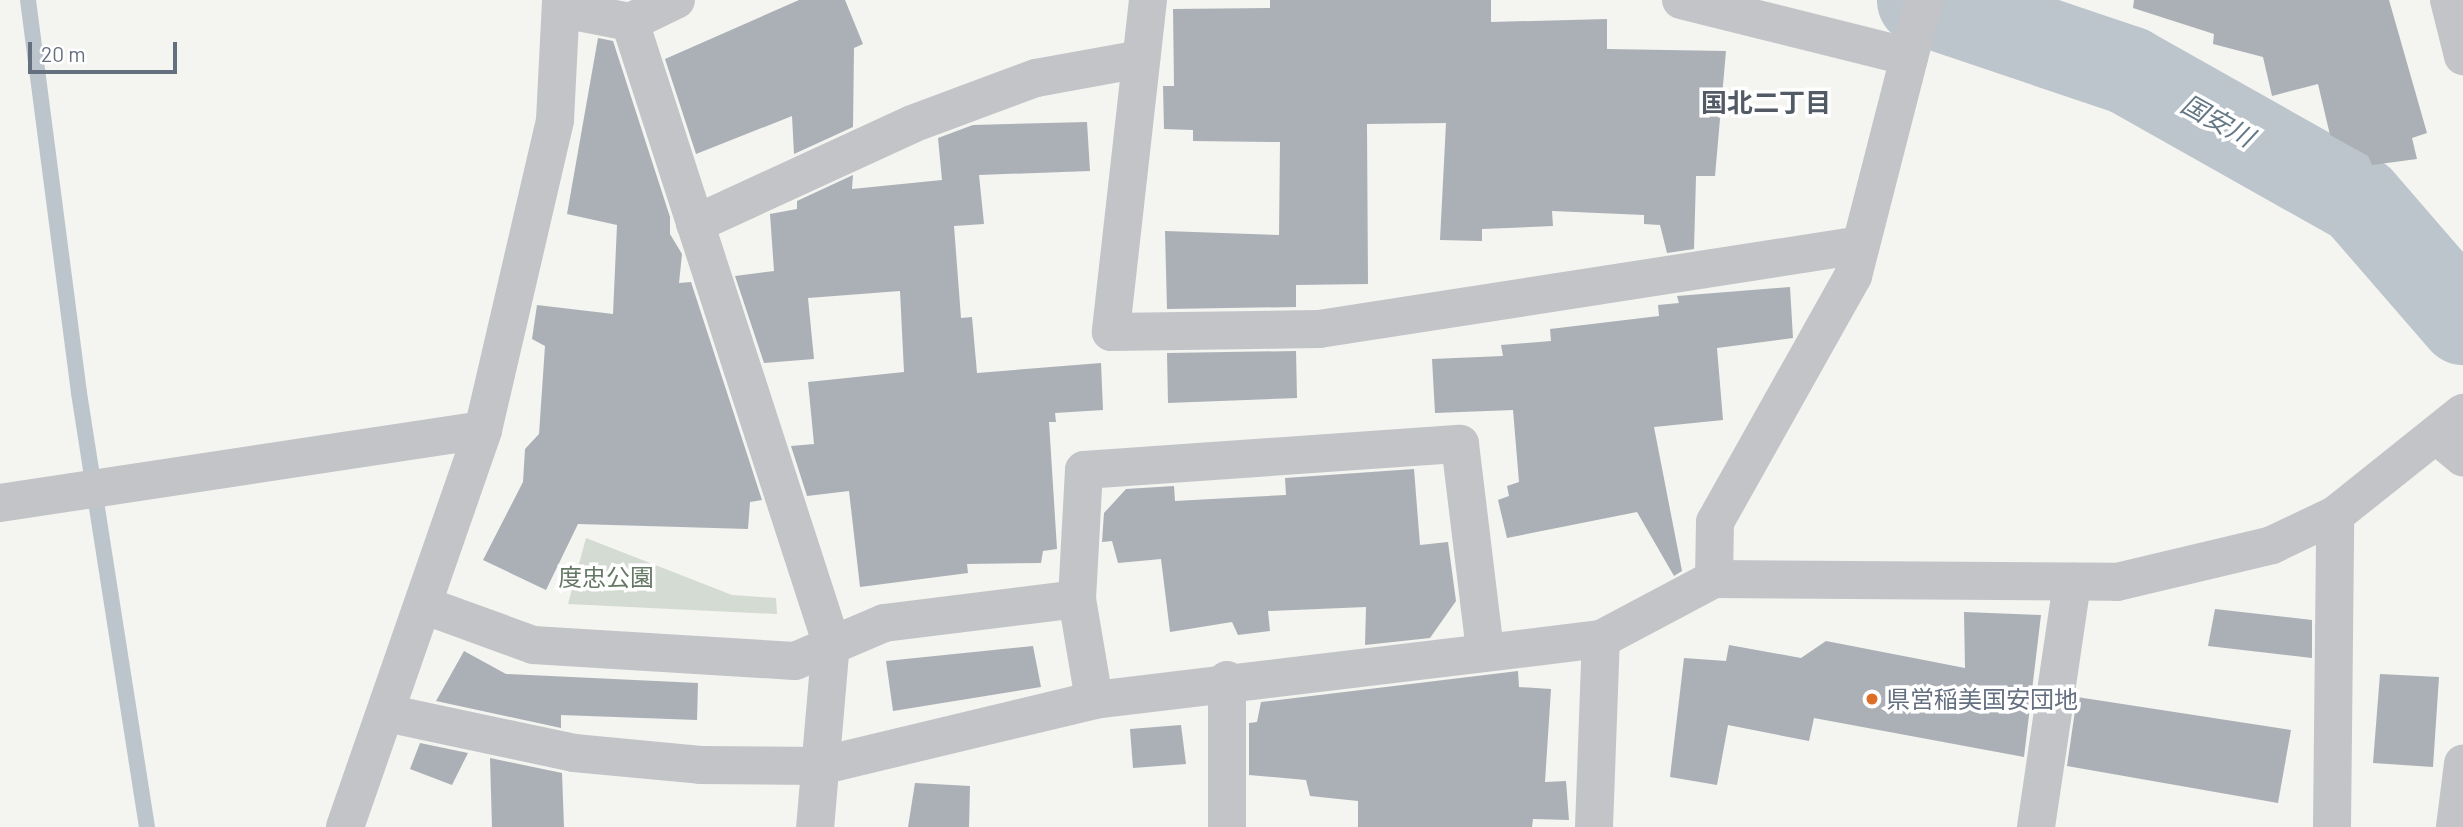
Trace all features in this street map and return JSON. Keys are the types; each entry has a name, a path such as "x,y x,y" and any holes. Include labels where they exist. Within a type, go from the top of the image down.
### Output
{"street":[{"path":"345,827 426,606 483,430 555,120 562,4 631,22 676,0"},
{"path":"1148,0 1111,332 1319,329 1861,245"},
{"path":"1681,0 1909,57"},
{"path":"1714,579 1716,522 1853,276 1924,0"},
{"path":"2449,0 2463,52"},
{"path":"631,22 831,642 815,827"},
{"path":"695,224 925,119 1036,78 1141,59"},
{"path":"0,503 483,430"},
{"path":"386,713 574,752 700,765 820,766 1094,700 1227,680 1601,639 1714,579 2117,582 2272,545 2335,515 2454,435"},
{"path":"1094,700 1077,599 1084,470 1460,444 1485,652"},
{"path":"2332,827 2335,515"},
{"path":"2036,827 2072,582"},
{"path":"426,606 533,645 795,661 831,642 884,623 1077,599"},
{"path":"1594,827 1601,639"},
{"path":"1227,680 1227,827"},
{"path":"2455,827 2463,764"}],"green space":[{"name":"度忠公園","path":"586,538 732,595 776,598 777,614 568,604"}],"building":[{"path":"799,0 845,0 863,44 854,48 853,127 794,154 792,116 696,154 665,59"},
{"path":"1270,0 1491,0 1491,22 1607,19 1607,49 1726,51 1715,176 1696,176 1694,249 1667,253 1660,225 1644,224 1644,215 1552,211 1553,226 1482,229 1482,241 1440,240 1446,123 1367,124 1368,284 1296,285 1296,307 1167,309 1165,231 1279,235 1280,142 1193,141 1193,130 1164,129 1163,86 1174,86 1173,9 1270,8"},
{"path":"2134,0 2389,0 2427,133 2412,138 2417,159 2372,165 2368,156 2330,135 2318,84 2272,96 2263,57 2213,44 2214,34 2133,8"},
{"path":"598,38 613,41 670,217 670,234 682,254 679,283 691,282 762,500 750,502 748,529 578,524 546,590 483,560 523,482 525,449 539,434 545,346 532,339 537,305 613,314 617,225 567,214"},
{"path":"1087,122 1090,171 979,175 984,224 954,226 961,318 972,317 977,373 1101,363 1103,410 1055,413 1056,422 1049,422 1057,549 1043,551 1041,563 967,564 968,573 860,587 849,491 807,496 791,446 814,444 808,382 904,372 900,291 808,298 814,359 764,363 735,276 774,271 770,214 797,209 797,201 853,175 852,189 942,180 938,138 973,125"},
{"path":"1790,287 1793,338 1717,348 1723,420 1654,427 1682,571 1674,576 1637,512 1507,538 1498,500 1509,496 1507,486 1519,482 1513,410 1435,413 1432,359 1503,356 1501,345 1551,341 1550,329 1659,316 1658,305 1679,303 1677,296"},
{"path":"1296,351 1297,398 1168,403 1167,353"},
{"path":"1414,469 1420,545 1448,542 1456,601 1430,638 1365,645 1366,607 1268,611 1270,631 1238,635 1232,622 1170,632 1161,559 1118,563 1112,541 1102,542 1104,513 1126,489 1174,486 1175,501 1286,495 1285,478"},
{"path":"2215,609 2312,620 2312,658 2208,646"},
{"name":"県営稲美国安団地","path":"1964,612 2041,615 2024,757 1814,718 1809,741 1728,725 1717,785 1670,777 1684,658 1726,661 1729,645 1801,658 1826,641 1965,668"},
{"path":"1033,646 1041,687 893,711 886,661"},
{"path":"464,651 506,674 698,683 697,720 561,715 561,728 436,701"},
{"path":"1518,671 1519,687 1551,689 1545,782 1566,781 1569,820 1533,819 1532,827 1358,827 1358,801 1310,796 1306,780 1249,775 1249,723 1257,722 1261,702"},
{"path":"2380,674 2439,677 2433,767 2373,763"},
{"name":"県営稲美国安団地","path":"2077,697 2291,730 2278,803 2067,766"},
{"path":"1181,725 1186,764 1133,768 1130,729"},
{"path":"420,743 468,753 452,785 410,769"},
{"path":"490,758 562,773 564,827 492,827"},
{"path":"915,783 970,786 969,827 908,827"}],"waterway":[{"path":"28,0 79,393 147,827"},
{"name":"国安川","path":"1921,0 2128,70 2359,200 2463,320"}],"place":[{"name":"県営稲美国安団地","path":"1872,699"}],"district":[{"name":"国北二丁目","path":"1766,102"}]}
